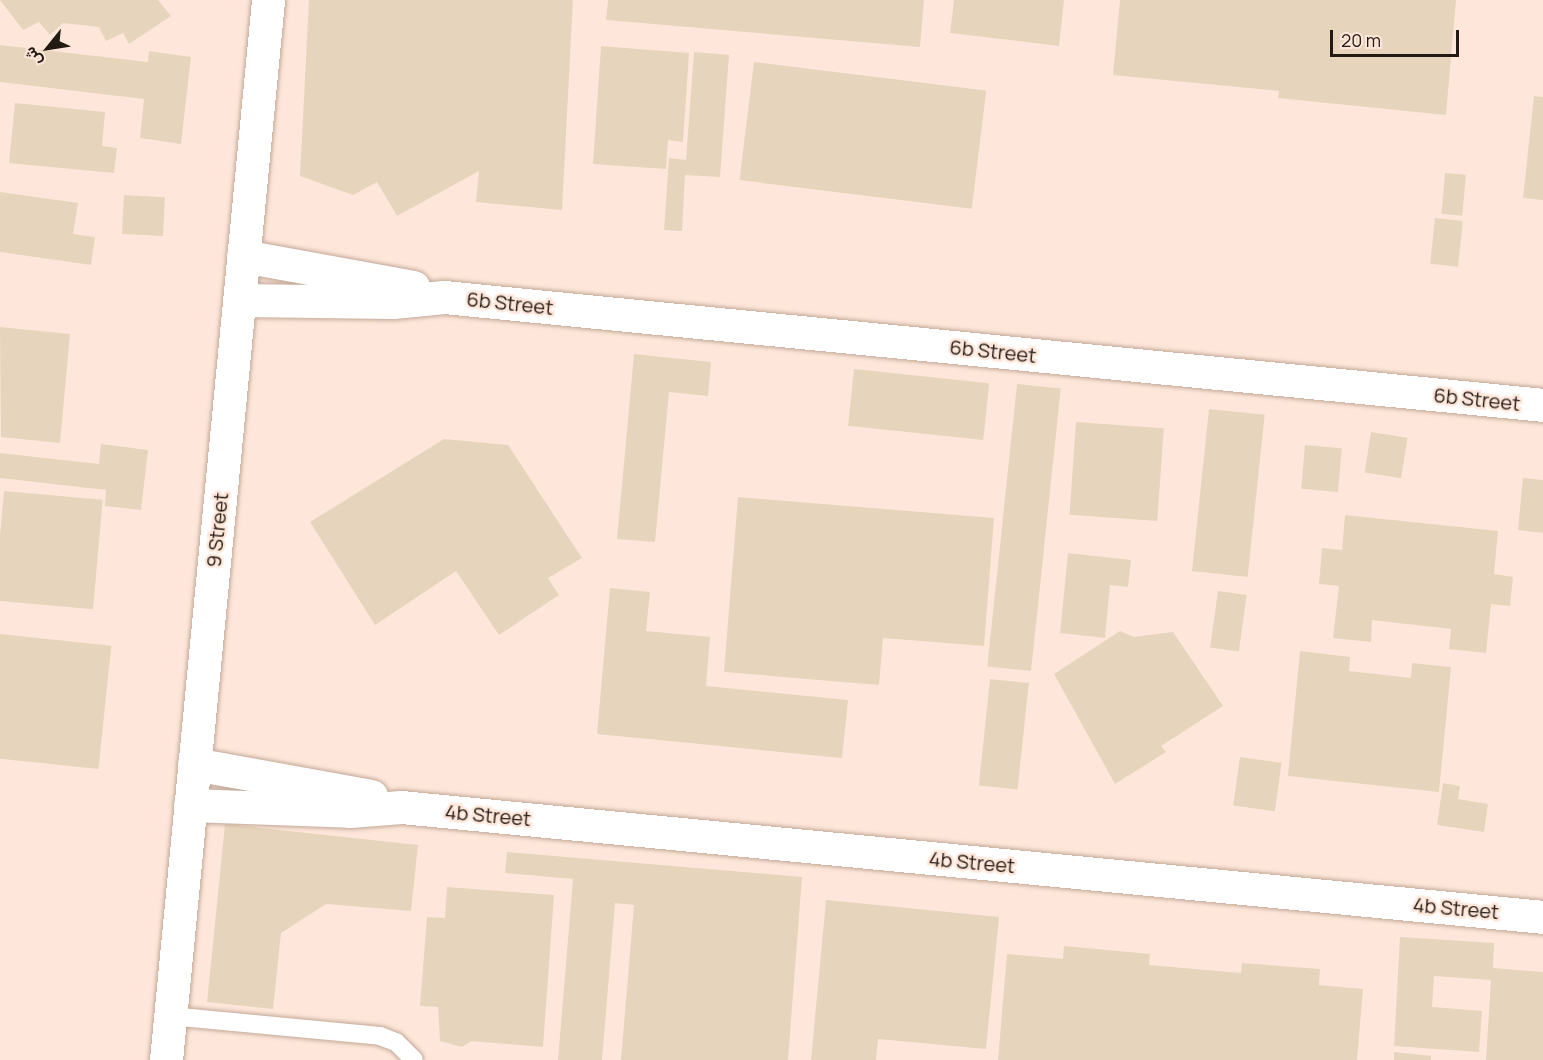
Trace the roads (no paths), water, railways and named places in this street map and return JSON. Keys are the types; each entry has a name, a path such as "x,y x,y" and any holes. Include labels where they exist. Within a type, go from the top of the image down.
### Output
{"street":[{"name":"9 Street","path":"166,1060 268,0"},
{"name":"6b Street","path":"243,256 397,283 444,297 1543,405"},
{"name":"6b Street","path":"239,300 393,302 444,297"},
{"name":"4b Street","path":"194,764 354,792 401,807"},
{"name":"4b Street","path":"190,805 350,811 401,807 1543,916"}],"lane":[{"path":"170,1016 380,1036 396,1042 414,1060"}]}
